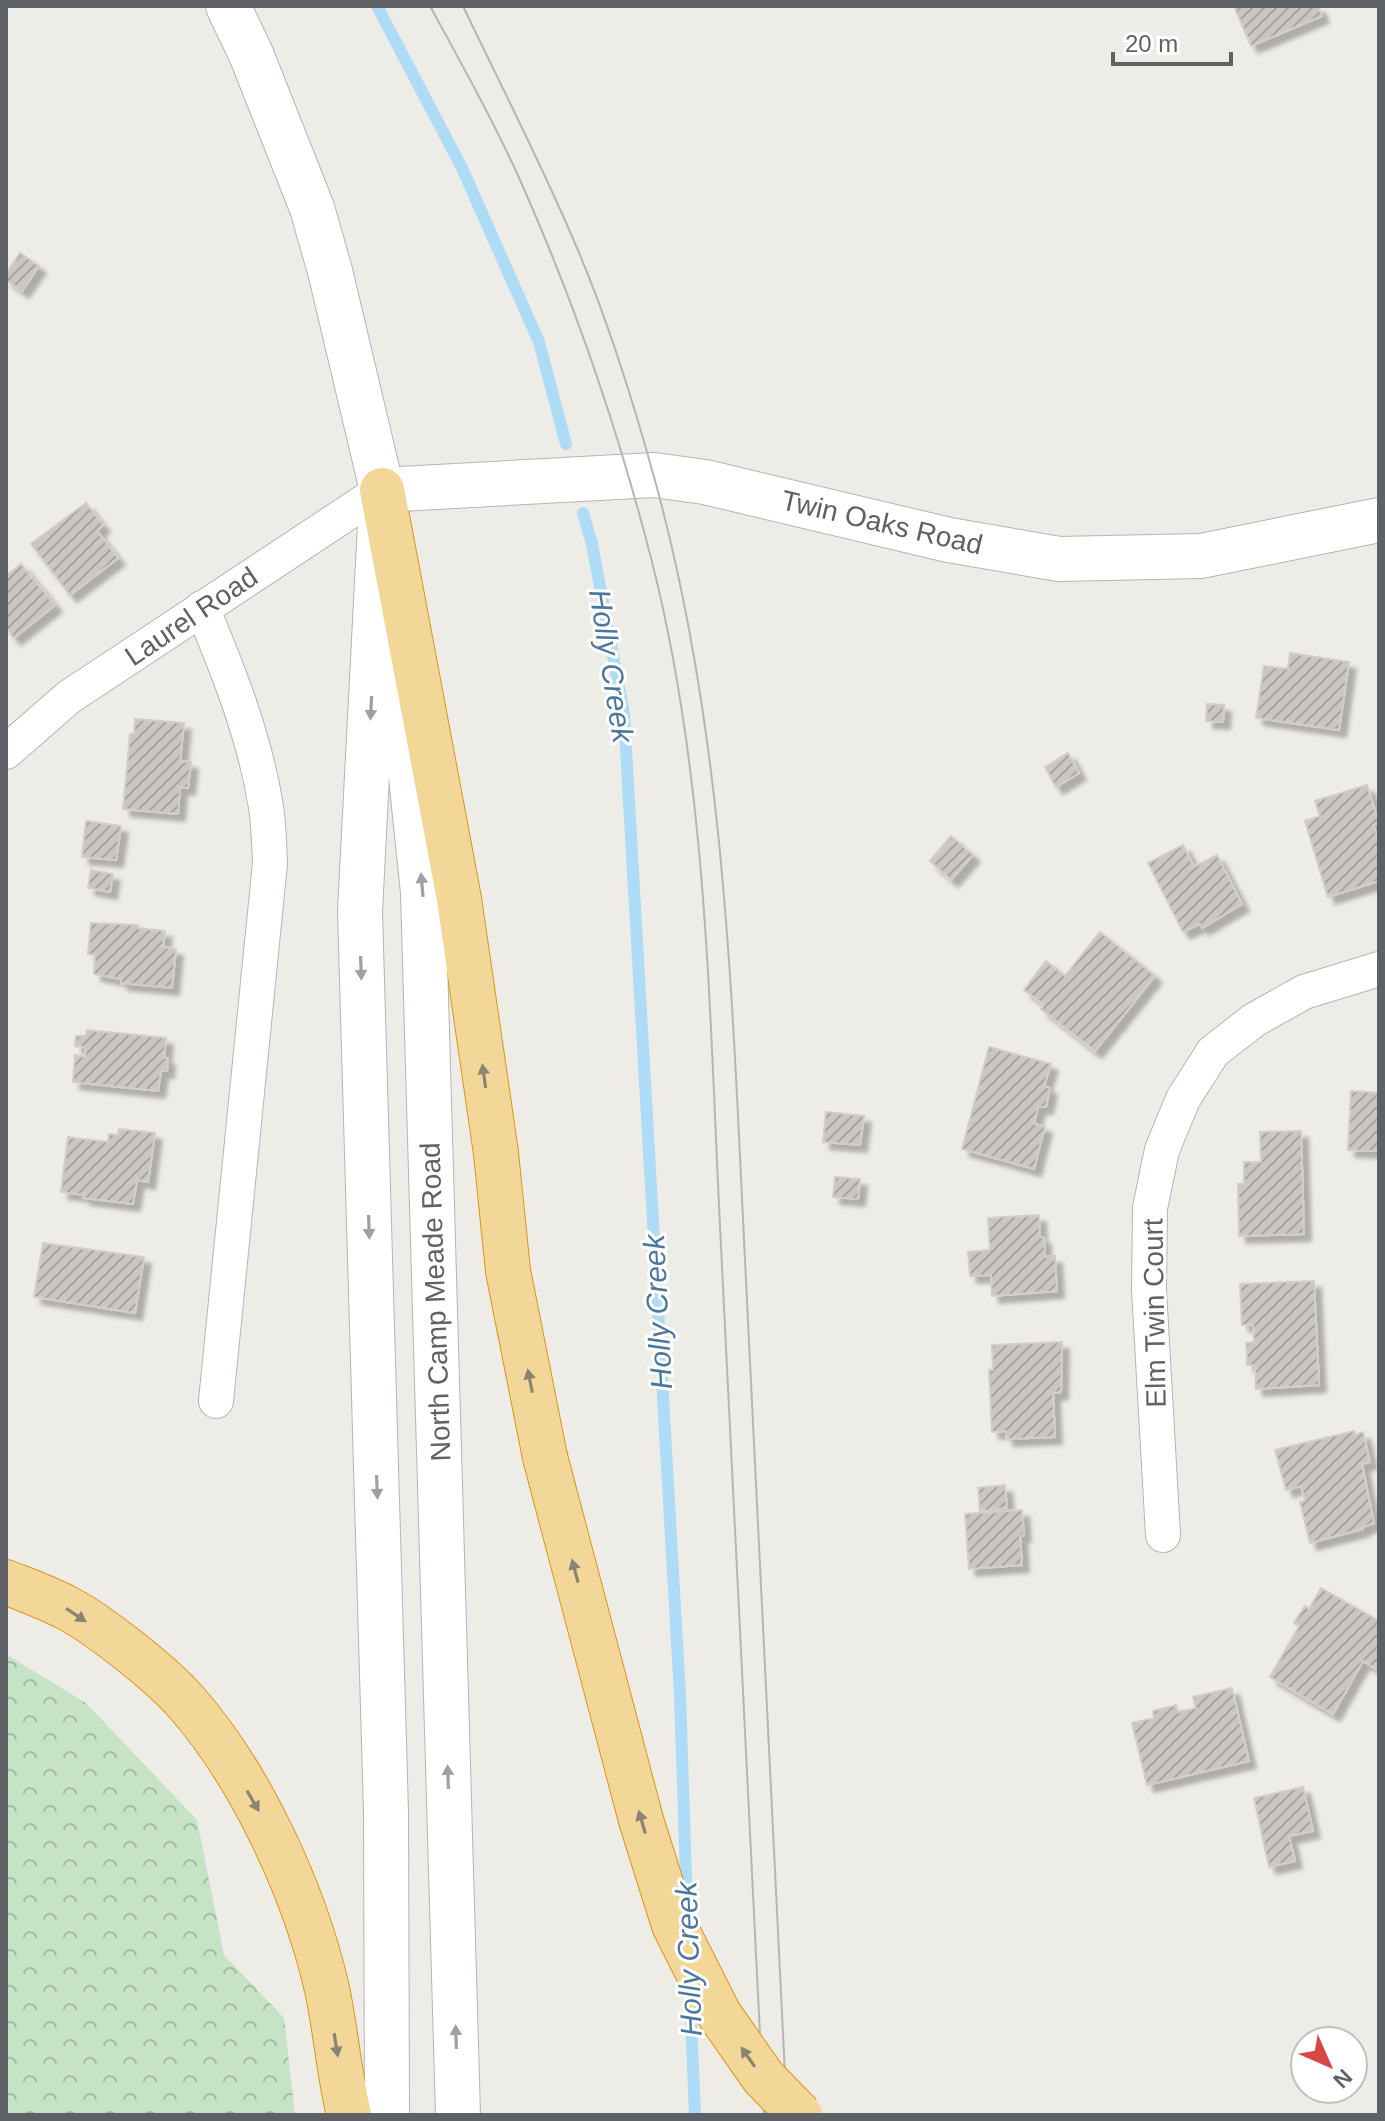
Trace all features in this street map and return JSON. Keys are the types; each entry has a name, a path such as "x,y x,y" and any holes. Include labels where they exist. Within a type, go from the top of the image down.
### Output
{"highway":[{"path":"382,490 459,899 496,1153 508,1271 545,1457 641,1820 674,1925 719,2014 763,2077 800,2115"},
{"path":"6,1582 68,1608 128,1651 185,1702 234,1767 272,1833 301,1906 327,1988 349,2115"}],"main road":[{"name":"North Camp Meade Road","path":"228,6 251,54 312,208 382,490 423,892 458,2115"},
{"name":"Twin Oaks Road","path":"382,490 654,475 705,482 949,540 1059,559 1201,556 1378,523"},
{"name":"North Camp Meade Road","path":"382,490 360,911 386,1812 387,2115"}],"street":[{"name":"Laurel Road","path":"6,752 69,697 382,490"},
{"path":"202,608 236,690 255,760 266,808 270,863 216,1401"},
{"name":"Elm Twin Court","path":"1163,1535 1149,1290 1150,1208 1162,1150 1183,1099 1213,1052 1254,1020 1304,992 1379,969"}],"green space":[{"path":"6,1654 86,1703 197,1820 224,1955 284,2018 295,2115 6,2115"}],"building":[{"path":"1234,6 1318,6 1322,16 1251,46"},
{"path":"20,253 39,266 22,291 6,280 6,274"},
{"path":"86,503 103,525 97,531 118,558 70,595 31,544"},
{"path":"21,564 55,605 14,638 6,628 6,576"},
{"path":"1290,653 1349,662 1339,730 1256,718 1264,666 1288,669"},
{"path":"1207,704 1224,705 1223,722 1206,721"},
{"path":"135,719 184,723 180,761 191,762 188,788 180,787 178,814 123,809 130,734 134,734"},
{"path":"1068,753 1079,773 1056,787 1045,767"},
{"path":"1367,785 1379,823 1373,825 1379,840 1379,881 1328,897 1305,821 1320,816 1315,801"},
{"path":"86,821 121,826 116,860 82,857"},
{"path":"951,836 973,855 951,880 930,861"},
{"path":"1183,845 1194,867 1217,855 1242,904 1202,928 1200,924 1183,932 1148,863"},
{"path":"91,870 113,874 110,892 88,888"},
{"path":"91,923 138,925 138,928 165,931 163,947 176,949 172,988 121,983 121,979 94,974 95,955 88,954"},
{"path":"1100,932 1155,976 1095,1051 1041,1009 1044,1005 1024,990 1046,961 1065,976"},
{"path":"87,1030 166,1038 164,1058 168,1058 167,1071 161,1071 158,1091 73,1082 75,1055 85,1057 86,1047 75,1046 76,1036 86,1036"},
{"path":"989,1047 1051,1064 1044,1086 1050,1088 1046,1107 1038,1107 1034,1124 1045,1126 1034,1169 962,1149"},
{"path":"1351,1091 1379,1093 1379,1151 1348,1150"},
{"path":"826,1112 864,1116 860,1145 823,1142"},
{"path":"119,1129 155,1133 148,1182 137,1180 133,1204 61,1192 68,1137 108,1142 109,1134 118,1135"},
{"path":"1301,1131 1304,1234 1239,1236 1238,1184 1244,1184 1244,1162 1261,1162 1260,1132"},
{"path":"835,1177 860,1179 858,1199 833,1197"},
{"path":"1039,1215 1045,1257 1055,1256 1057,1291 992,1296 991,1275 970,1276 968,1252 990,1250 988,1218"},
{"path":"43,1243 144,1257 135,1313 34,1297"},
{"path":"1314,1281 1319,1385 1256,1389 1255,1365 1247,1365 1246,1343 1254,1342 1253,1324 1242,1325 1240,1284"},
{"path":"1062,1342 1061,1392 1053,1393 1055,1437 1006,1439 1006,1431 992,1432 989,1370 993,1370 992,1345"},
{"path":"1354,1431 1355,1435 1363,1432 1370,1462 1362,1464 1374,1523 1363,1529 1310,1543 1300,1502 1305,1501 1301,1486 1286,1490 1275,1450"},
{"path":"1005,1485 1007,1508 980,1511 978,1488"},
{"path":"1022,1510 1022,1565 969,1569 965,1514"},
{"path":"1321,1588 1379,1621 1379,1671 1363,1661 1333,1714 1270,1677 1299,1626 1294,1623 1305,1606 1309,1609"},
{"path":"1232,1688 1249,1761 1147,1785 1132,1723 1154,1718 1153,1711 1176,1705 1178,1712 1196,1708 1193,1697"},
{"path":"1303,1787 1313,1831 1289,1836 1295,1861 1269,1867 1254,1798"}],"waterway":[{"name":"Holly Creek","path":"377,6 462,168 539,342 566,444"},
{"name":"Holly Creek","path":"583,513 592,544 624,714 680,1695 687,1908"},
{"name":"Holly Creek","path":"690,1994 695,2115"}],"tram line":[{"path":"430,6 520,180 559,272 593,366 651,558 670,640 684,723 695,807 708,975 764,2115"},
{"path":"463,6 561,211 608,328 654,477 678,573 696,670 711,768 729,964 787,2115"}]}
